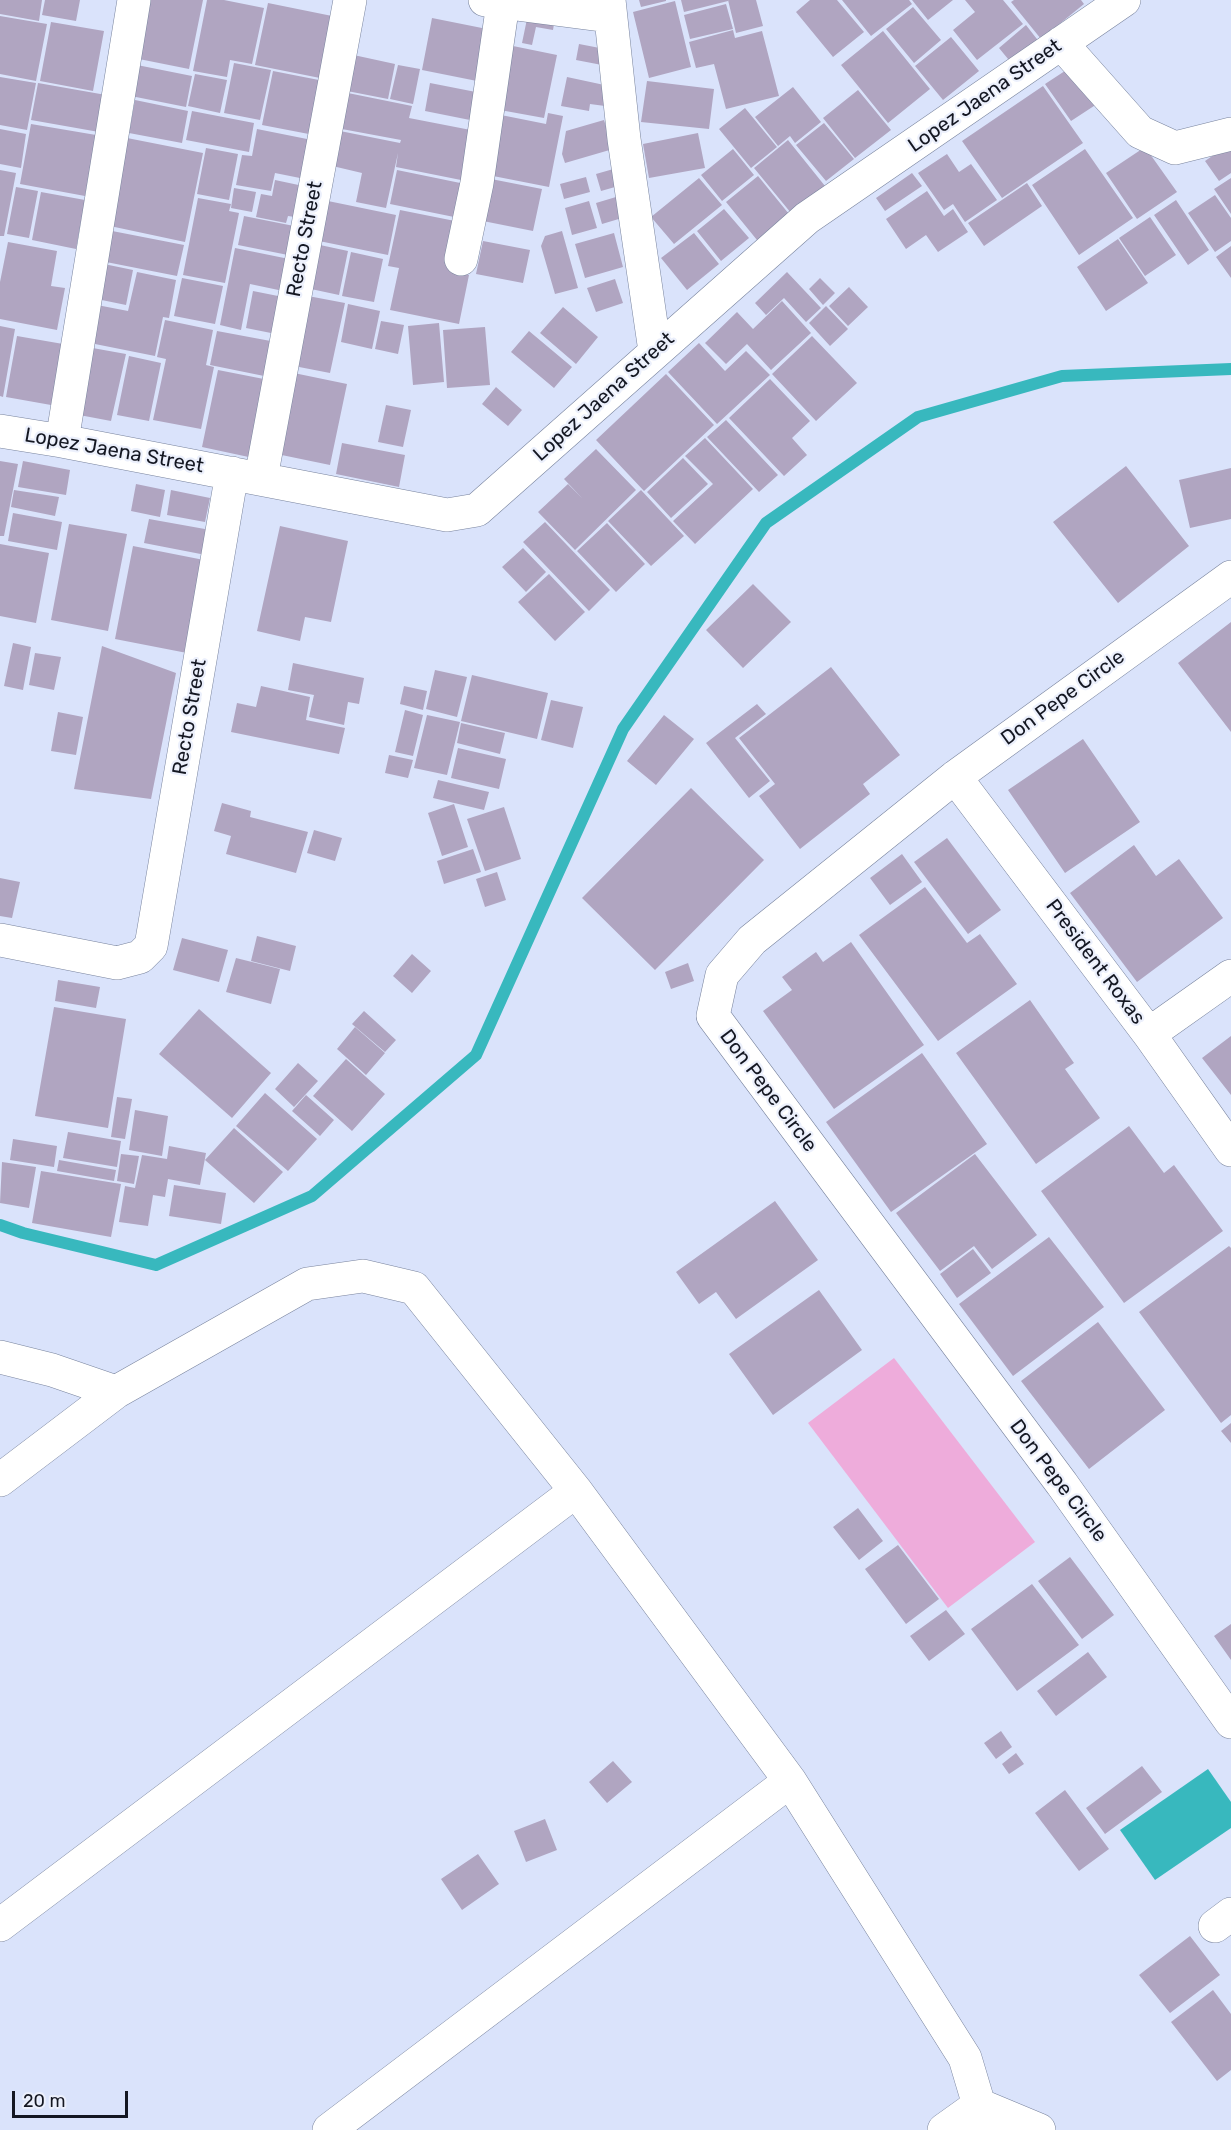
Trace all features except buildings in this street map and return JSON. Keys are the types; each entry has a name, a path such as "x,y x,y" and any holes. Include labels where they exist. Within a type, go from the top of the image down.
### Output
{"street":[{"path":"62,441 134,0"},
{"name":"Recto Street","path":"0,940 117,963 140,957 151,946 247,475 350,0"},
{"path":"461,259 477,183 494,1 609,8 624,139 655,351"},
{"name":"Lopez Jaena Street","path":"0,431 247,475 447,515 477,510 807,218 1060,43 1105,6"},
{"path":"1060,43 1140,132 1175,148 1231,134"},
{"name":"Don Pepe Circle","path":"1231,577 955,777 752,940 722,975 713,1016 1062,1484 1231,1722"},
{"name":"President Roxas","path":"955,777 1149,1034 1231,1150"},
{"path":"1149,1034 1231,976"},
{"path":"0,1480 116,1392 307,1284 363,1276 414,1288 576,1491 790,1782 965,2058 981,2118"},
{"path":"0,1357 52,1370 116,1392"},
{"path":"0,1925 576,1491"},
{"path":"329,2130 790,1782"},
{"path":"944,2130 981,2118 1039,2130"}],"shaded area":[{"path":"894,1358 1035,1542 948,1608 808,1423"},
{"path":"1208,1769 1231,1802 1231,1828 1155,1880 1120,1830"}],"waterway":[{"path":"0,1225 23,1233 156,1265 312,1196 476,1055 623,729 766,523 918,417 1062,376 1231,369"}]}
